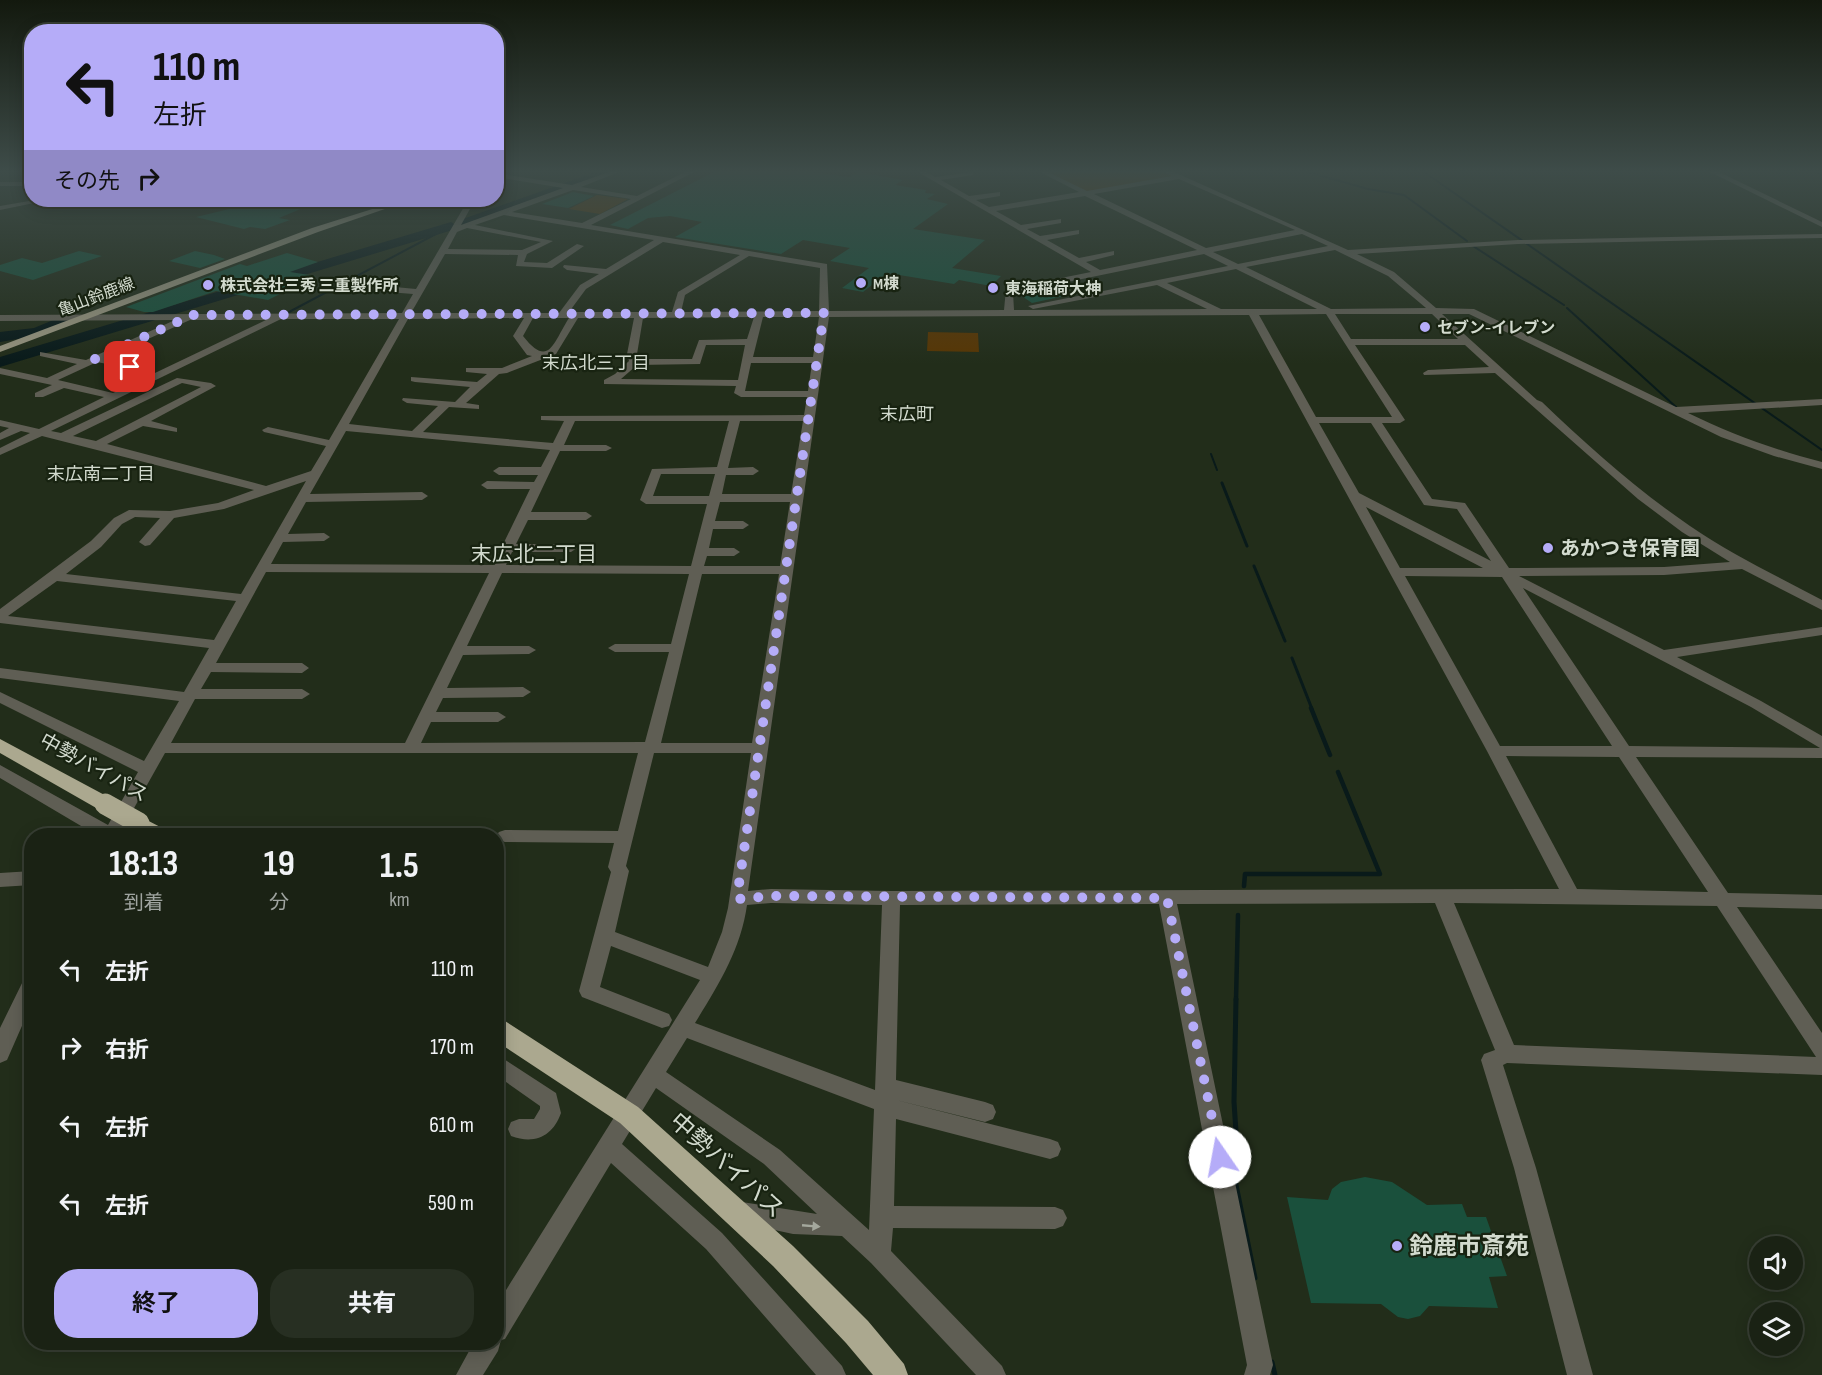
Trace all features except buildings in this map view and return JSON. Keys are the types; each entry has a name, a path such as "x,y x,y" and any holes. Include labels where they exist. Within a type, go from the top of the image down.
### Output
{"highway":[{"name":"中勢バイパス","path":"0,745 147,828"},
{"name":"中勢バイパス","path":"504,1033 628,1115 783,1256 857,1332 893,1375"}],"main road":[{"name":"亀山鈴鹿線","path":"0,349 298,236"}],"street":[{"path":"115,828 451,236"},
{"path":"443,251 523,253 552,239 530,236"},
{"path":"504,1317 725,955 739,899 739,884 818,360 824,313 824,266 645,236"},
{"path":"1033,236 1098,273 1130,287"},
{"path":"1038,239 1053,236"},
{"path":"1173,236 1329,313 1400,420 1311,420"},
{"path":"1009,312 1009,291 1279,236"},
{"path":"1314,236 1396,278 1533,403 1538,404 1587,452 1688,531 1744,565 1822,606"},
{"path":"1349,252 1519,242 1814,236"},
{"path":"563,314 583,287 662,239"},
{"path":"1051,246 1085,239"},
{"path":"463,252 468,243"},
{"path":"523,253 519,264 549,266 580,246 570,244"},
{"path":"1009,312 1338,247"},
{"path":"676,314 681,294 748,253"},
{"path":"1078,261 1111,253"},
{"path":"567,267 607,272"},
{"path":"1158,282 1220,313"},
{"path":"363,287 419,292"},
{"path":"0,318 153,315 1471,311 1673,410 1754,446 1822,466"},
{"path":"760,313 739,393 813,394"},
{"path":"1253,313 1495,751 1572,896"},
{"path":"531,314 518,336 531,353 543,356"},
{"path":"470,370 495,372 517,367 553,352 576,314"},
{"path":"634,362 632,354 639,314"},
{"path":"48,381 193,315"},
{"path":"0,452 283,315"},
{"path":"689,382 702,342 752,342"},
{"path":"1349,342 1465,342"},
{"path":"44,354 148,371"},
{"path":"747,360 818,360"},
{"path":"696,362 634,362 619,376 608,382 742,383"},
{"path":"1428,373 1497,370"},
{"path":"1,372 114,396"},
{"path":"414,435 495,372"},
{"path":"415,379 479,385"},
{"path":"64,436 181,380 211,386 97,445"},
{"path":"39,394 63,384"},
{"path":"407,400 475,407"},
{"path":"1673,410 1822,402"},
{"path":"545,418 809,418"},
{"path":"411,747 571,418"},
{"path":"662,1020 589,992 620,872 617,867 702,552 735,418"},
{"path":"1374,420 1428,502 1461,507 1822,1050"},
{"path":"141,422 173,430"},
{"path":"0,423 64,436 267,490"},
{"path":"342,427 557,447 606,448"},
{"path":"0,437 20,428"},
{"path":"268,430 333,444"},
{"path":"499,471 545,471"},
{"path":"753,471 656,471 646,500 797,498"},
{"path":"0,617 96,544 118,521 133,513 170,515 220,506 314,474"},
{"path":"487,485 538,486"},
{"path":"1352,495 1662,654 1773,713 1822,743"},
{"path":"301,498 422,496"},
{"path":"145,542 170,515"},
{"path":"523,516 586,516"},
{"path":"709,525 742,525"},
{"path":"278,538 324,537"},
{"path":"507,548 571,548"},
{"path":"702,552 734,552"},
{"path":"1395,572 1664,571 1744,565"},
{"path":"262,568 787,570"},
{"path":"54,577 244,598"},
{"path":"0,617 219,645"},
{"path":"1662,654 1822,631"},
{"path":"615,648 676,648"},
{"path":"458,651 529,650"},
{"path":"205,668 302,668"},
{"path":"0,673 190,696 302,694"},
{"path":"437,693 523,692"},
{"path":"0,697 137,766 150,767"},
{"path":"425,717 498,717"},
{"path":"160,748 759,748"},
{"path":"1495,751 1822,753"},
{"path":"0,771 99,828"},
{"path":"505,836 625,837"},
{"path":"0,880 24,878"},
{"path":"739,899 771,896 1167,898 1441,895 1822,902"},
{"path":"1441,895 1507,1054"},
{"path":"879,1255 891,898"},
{"path":"1167,898 1256,1342 1260,1365 1257,1375"},
{"path":"605,936 712,977"},
{"path":"0,1054 7,1019 24,995"},
{"path":"682,1027 885,1099 1050,1149"},
{"path":"1580,1375 1529,1179 1491,1060 1507,1054 1822,1066"},
{"path":"504,1069 548,1100 552,1107 550,1119 538,1129 519,1129"},
{"path":"654,1074 772,1157 879,1255 993,1375"},
{"path":"885,1099 985,1112"},
{"path":"609,1147 714,1241 833,1375"},
{"path":"735,1211 786,1223 820,1227 846,1225"},
{"path":"882,1217 1055,1218"},
{"path":"469,1375 484,1350"}],"shaded area":[{"path":"928,332 978,333 979,352 927,351"}],"waterway":[{"path":"0,362 417,236"},
{"path":"289,312 432,236"},
{"path":"1460,236 1467,241"},
{"path":"1516,236 1822,450"},
{"path":"1473,246 1564,305"},
{"path":"1567,308 1676,407"},
{"path":"0,337 37,332 63,321"},
{"path":"1211,454 1217,470"},
{"path":"1222,483 1247,546"},
{"path":"1254,566 1285,641"},
{"path":"1292,658 1312,709"},
{"path":"1311,708 1330,755"},
{"path":"1244,886 1245,874 1380,874 1338,772"},
{"path":"1236,1000 1238,915"},
{"path":"1236,999 1234,1102 1238,1162 1235,1180 1255,1278"},
{"path":"1272,1362 1275,1375"}],"place":[{"name":"M棟","path":"861,283"},
{"name":"株式会社三秀 三重製作所","path":"208,285"},
{"name":"東海稲荷大神","path":"993,288"},
{"name":"セブン-イレブン","path":"1425,327"},
{"name":"あかつき保育園","path":"1548,548"},
{"name":"鈴鹿市斎苑","path":"1397,1246"}],"district":[{"name":"末広北三丁目","path":"596,363"},
{"name":"末広町","path":"907,414"},
{"name":"末広南二丁目","path":"101,474"},
{"name":"末広北二丁目","path":"534,554"}],"route":[{"path":"130,367 95,359 193,315 824,313 739,884 739,899 771,896 1167,898 1220,1157"}]}
